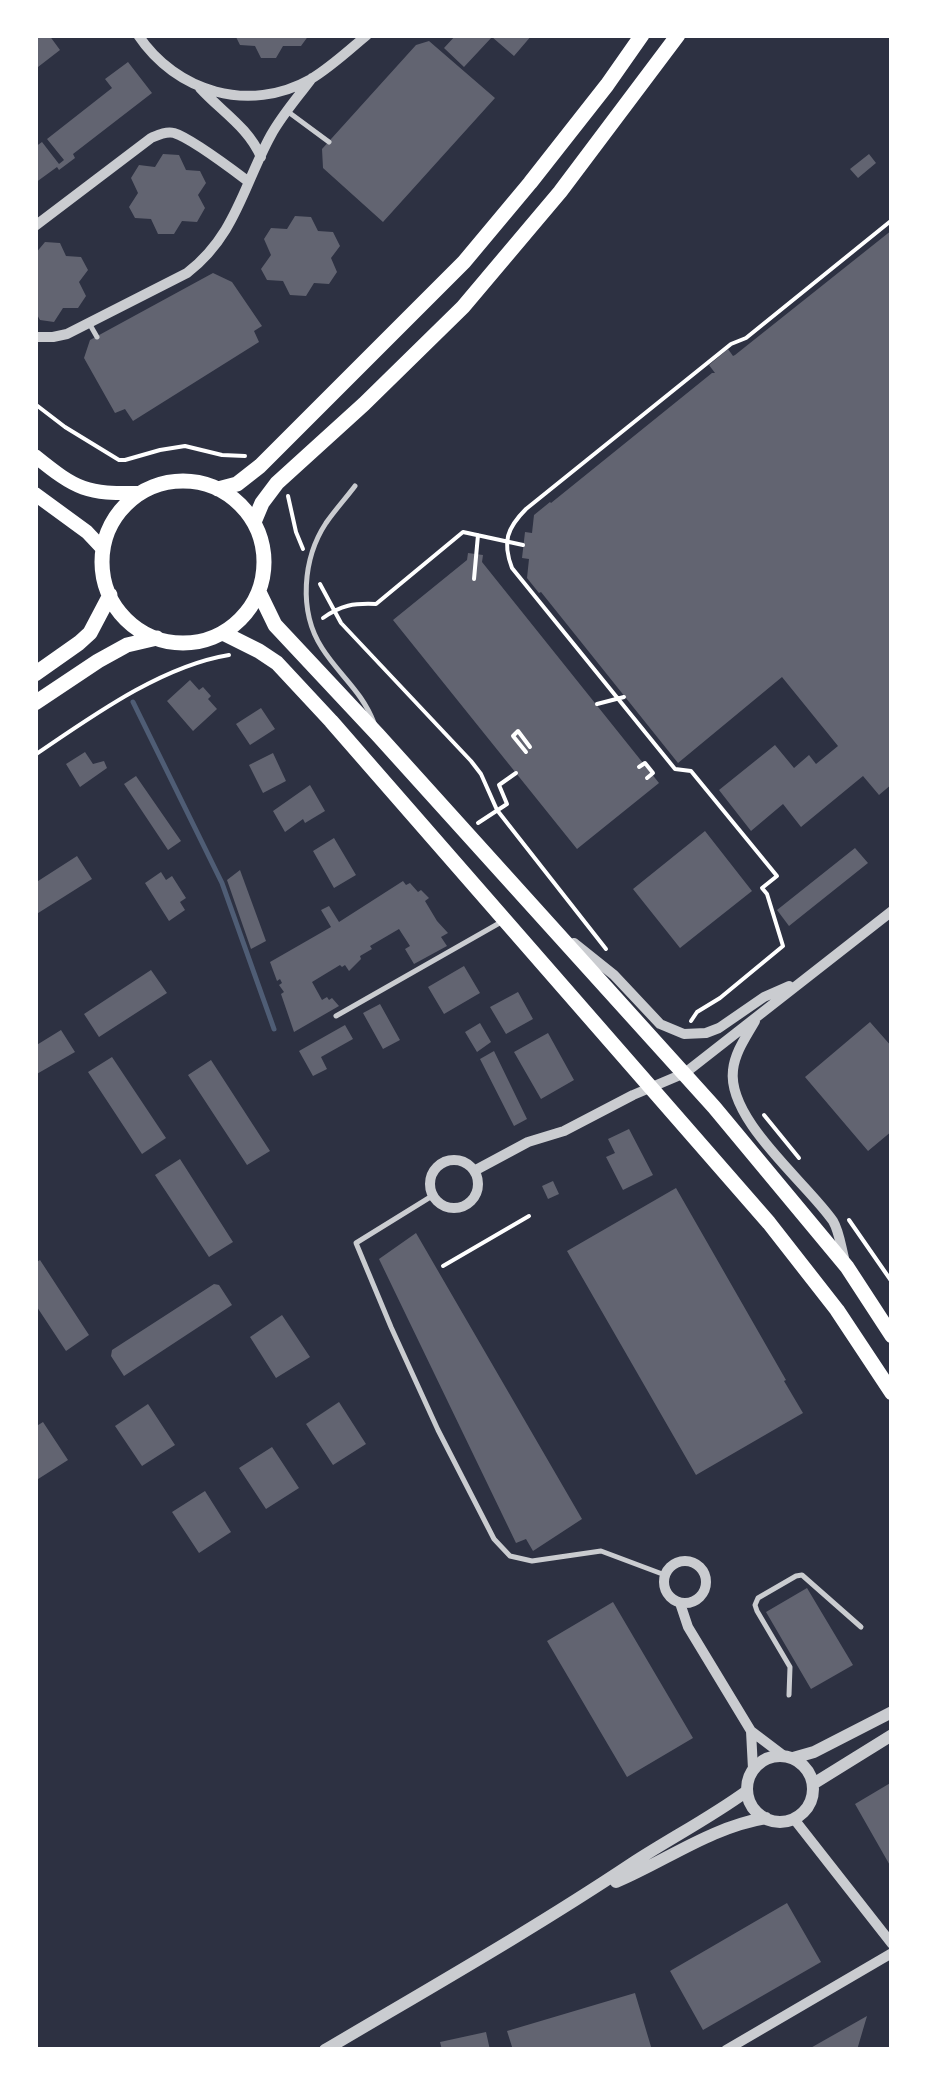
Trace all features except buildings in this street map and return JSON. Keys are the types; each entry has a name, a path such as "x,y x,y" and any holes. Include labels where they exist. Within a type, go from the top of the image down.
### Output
{"main road":[{"path":"218,488 238,484 260,466 464,262 552,156 642,35"},
{"path":"254,522 276,483 364,404 462,307 560,192 678,35"},
{"path":"35,456 64,478 92,492 140,493"},
{"path":"192,481 218,488 244,508 260,533 265,559 259,592 244,616 223,633 190,642 157,638 129,622 110,596 104,579 103,549 113,521 140,493 165,482 192,481"},
{"path":"35,494 87,532 103,549"},
{"path":"259,592 275,624 685,1074 809,1219 892,1336"},
{"path":"35,674 90,633 110,596"},
{"path":"223,633 277,664 300,687 506,920 770,1224 837,1310 892,1393"},
{"path":"35,703 112,653 157,638"}],"street":[{"path":"138,35 153,56 200,88 244,129 260,157"},
{"path":"35,337 66,334 187,273 203,260 232,222 260,157 287,111 312,78 367,35"},
{"path":"200,88 255,95 312,78"},
{"path":"35,226 151,138 163,133 173,132 184,138 249,182"},
{"path":"474,1171 528,1142 564,1131 685,1074 892,911"},
{"path":"546,921 614,976 660,1024 684,1034 720,1028 764,997 804,980"},
{"path":"758,1016 737,1054 733,1070 736,1099 835,1224 846,1267"},
{"path":"453,1160 474,1171 477,1192 467,1205 444,1207 432,1196 430,1180 438,1166 453,1160"},
{"path":"680,1562 693,1562 704,1571 706,1584 701,1597 680,1604 664,1589 665,1574 680,1562"},
{"path":"680,1604 688,1626 751,1731 789,1757 802,1764 810,1774 813,1784 809,1804 794,1819 766,1818 756,1812 747,1791 753,1769 762,1761 772,1756 789,1757 814,1752 892,1712"},
{"path":"751,1731 753,1769"},
{"path":"813,1784 892,1735"},
{"path":"325,2050 590,1893 747,1791"},
{"path":"590,1893 704,1838 742,1822 766,1818"},
{"path":"794,1819 892,1944"},
{"path":"726,2050 892,1954"}],"lane":[{"path":"287,111 329,142"},
{"path":"89,323 96,336"},
{"path":"355,486 320,533 310,562 307,601 316,636 362,696 378,735"},
{"path":"336,1016 506,920"},
{"path":"432,1196 356,1244 390,1327 494,1539 510,1556 532,1561 601,1551 665,1574"},
{"path":"788,1695 790,1667 758,1611 758,1598 802,1574 860,1627"}],"path":[{"path":"684,1034 697,1012 783,946 762,888 777,876 691,771 675,770 512,568 507,541 514,521 526,509 892,220"},
{"path":"710,346 718,356"},
{"path":"35,404 119,460 185,446 244,456 260,466"},
{"path":"276,483 290,498 296,532 333,611 472,762 498,810 611,956"},
{"path":"340,607 376,604 464,532 524,545"},
{"path":"474,579 478,535"},
{"path":"35,755 101,710 189,666 210,658 258,651"},
{"path":"596,704 624,696"},
{"path":"466,833 508,804 500,785 516,774"},
{"path":"733,1084 742,1088 804,1164"},
{"path":"844,1212 892,1282"},
{"path":"443,1266 529,1216"}],"waterway":[{"path":"133,702 222,883 274,1029"}]}
